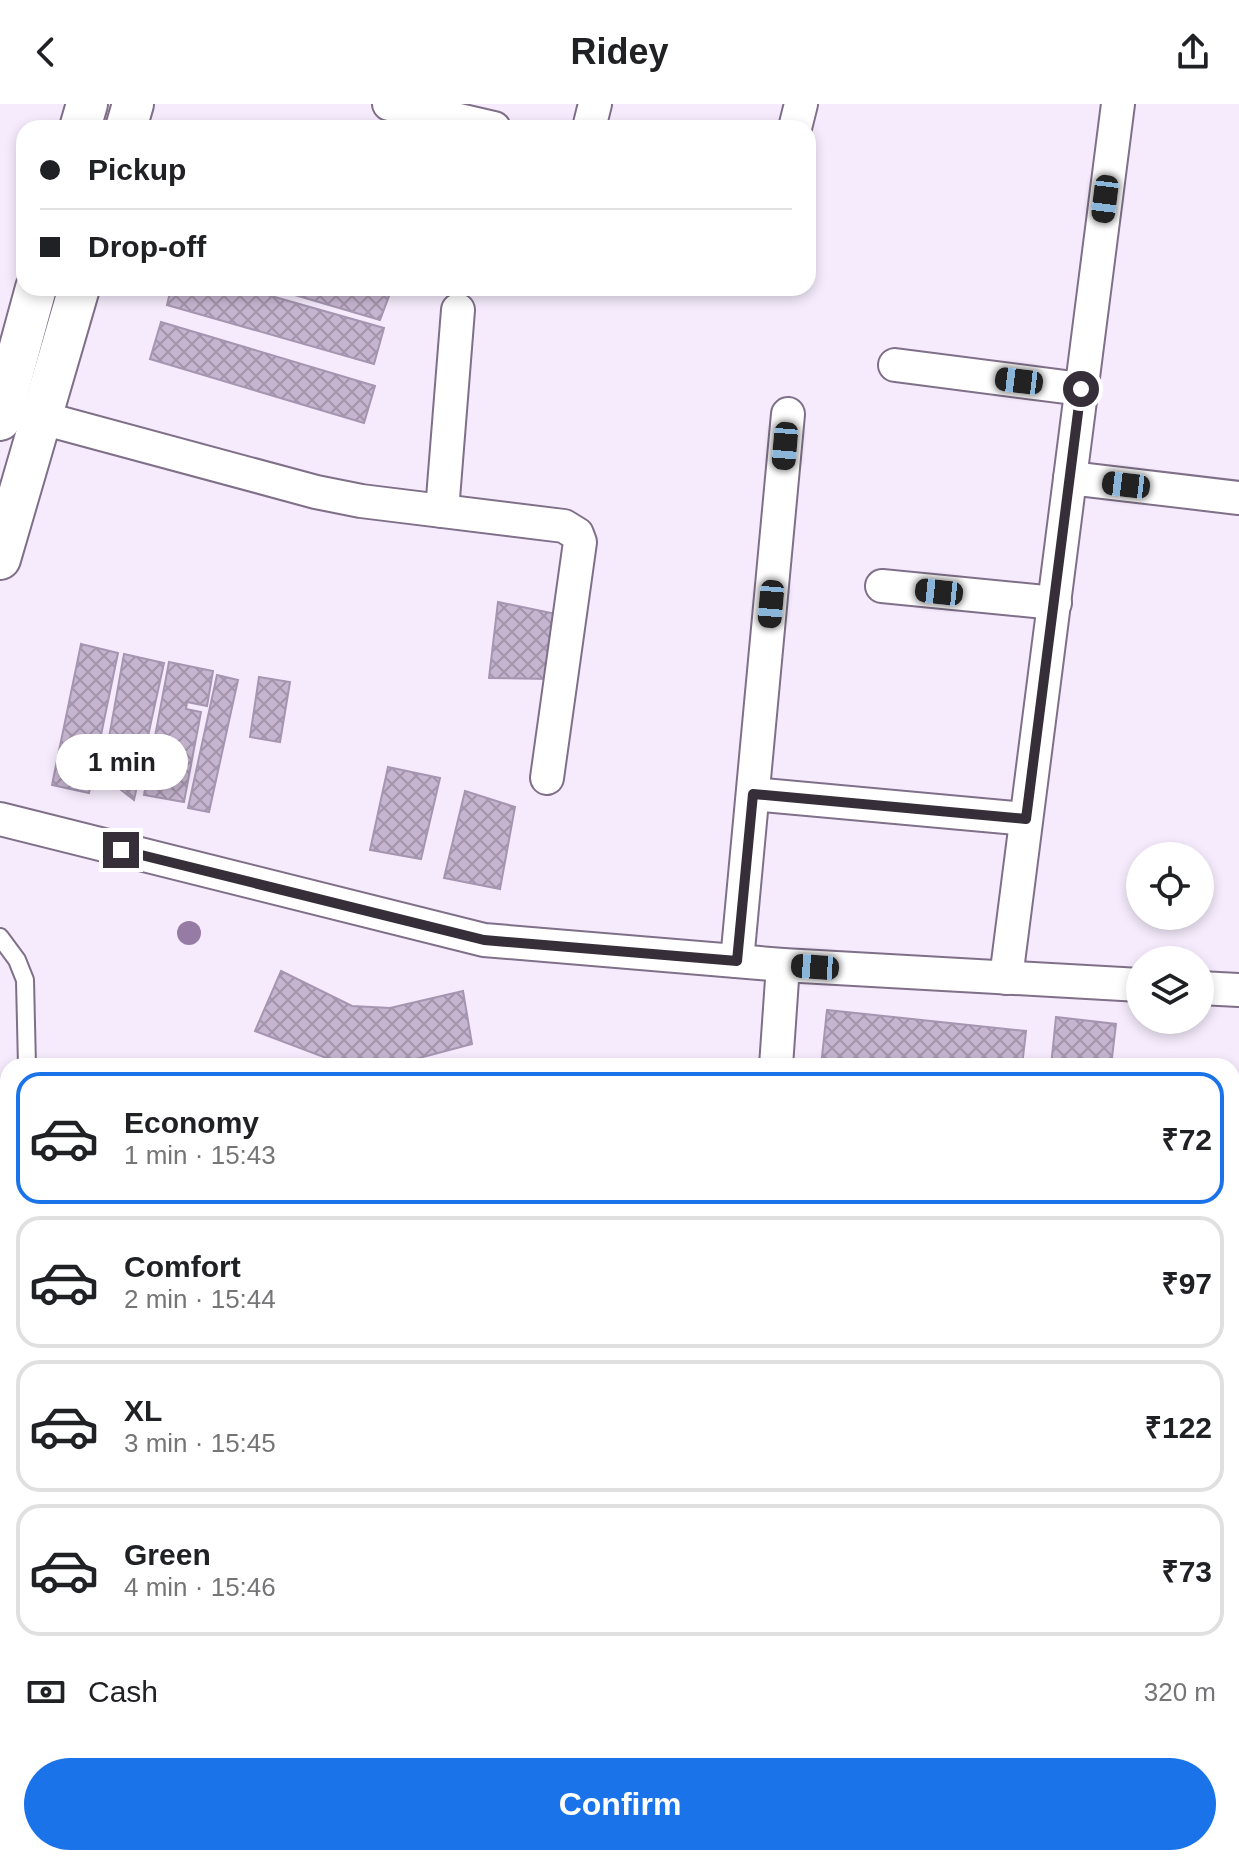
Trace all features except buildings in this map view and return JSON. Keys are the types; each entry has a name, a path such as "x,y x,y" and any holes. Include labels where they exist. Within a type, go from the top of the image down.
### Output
{"street":[{"path":"390,104 459,120"},
{"path":"1006,978 1118,104"},
{"path":"0,420 34,296"},
{"path":"0,559 77,296"},
{"path":"442,511 458,310"},
{"path":"895,365 1081,389"},
{"path":"737,961 788,414"},
{"path":"42,418 316,492 361,501 564,526 577,534 580,542 547,778"},
{"path":"1070,478 1239,498"},
{"path":"882,586 1055,603"},
{"path":"753,794 1026,819"},
{"path":"0,819 484,940 783,965 1126,984"},
{"path":"777,1058 783,965"},
{"path":"1214,987 1238,985"}],"lane":[{"path":"0,937 17,960 25,980 27,1058"}],"route":[{"path":"121,850 484,940 737,961 753,794 1026,819 1081,389"}]}
